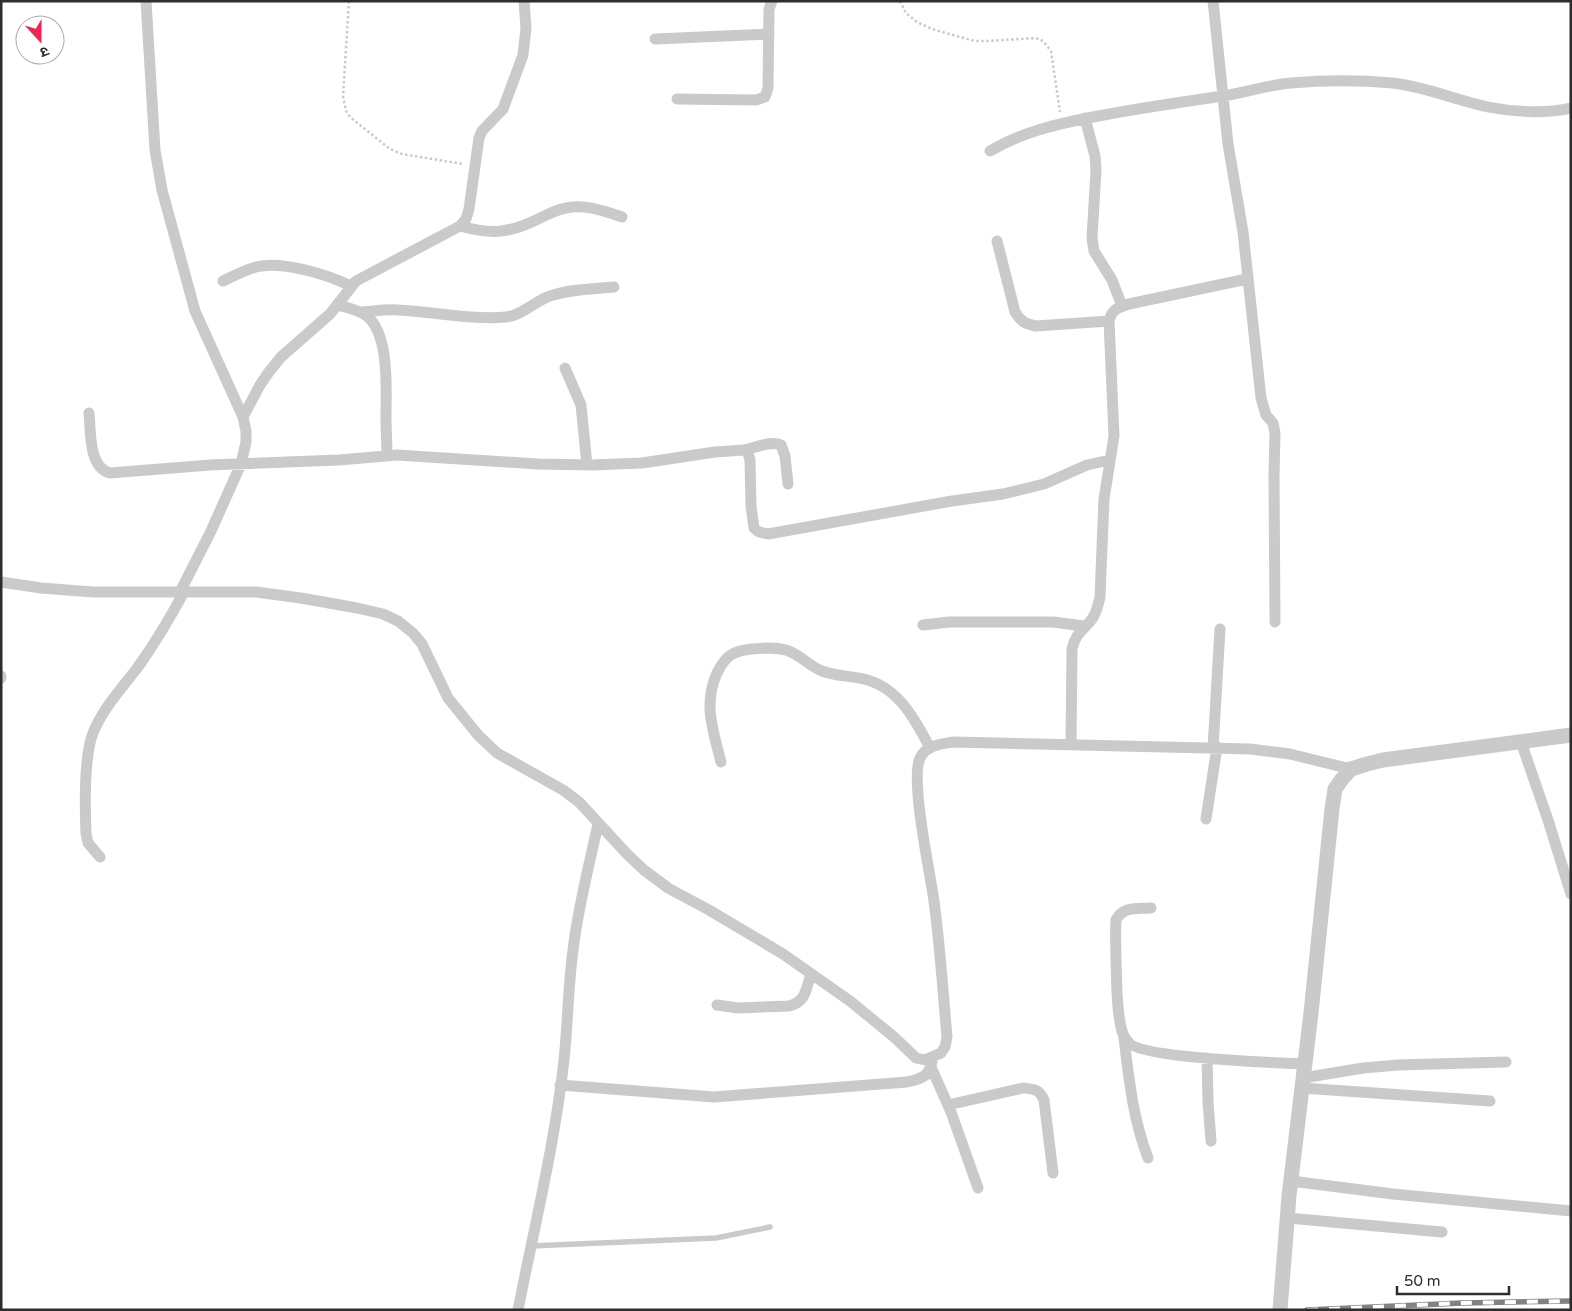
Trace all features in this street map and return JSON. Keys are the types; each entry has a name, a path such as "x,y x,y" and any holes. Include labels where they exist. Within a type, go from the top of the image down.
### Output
{"street":[{"path":"100,857 88,843 86,833 88,757 92,736 100,719 115,696 168,623 241,464 246,442 243,417 195,311 162,190 155,150 146,1"},
{"path":"243,417 269,372 282,357 338,305 351,286 365,275 460,226 466,219 479,138 482,131 503,109 523,55 526,28 524,1"},
{"path":"677,99 756,100 765,97 768,88 769,9 772,1"},
{"path":"1213,1 1228,144 1243,232 1261,398 1266,415 1273,423 1276,433 1274,476 1275,622"},
{"path":"655,39 769,34"},
{"path":"990,151 1006,141 1037,129 1085,118 1136,108 1223,96 1290,83 1331,81 1381,82 1409,85 1488,107 1512,110 1571,108"},
{"path":"1085,118 1095,163 1092,238 1094,251 1112,280 1122,306"},
{"path":"460,226 479,232 506,232 533,222 556,210 568,207 600,210 622,217"},
{"path":"997,242 1015,312 1019,319 1026,324 1036,326 1109,321"},
{"path":"223,281 257,266 270,266 320,273 351,286"},
{"path":"1071,744 1072,649 1074,639 1097,611 1100,597 1104,499 1114,436 1109,321 1113,311 1122,306 1248,279"},
{"path":"338,305 362,312 398,310 508,317 551,295 566,291 614,286"},
{"path":"362,312 376,328 385,363 387,379 387,456"},
{"path":"565,368 581,405 587,465"},
{"path":"89,413 95,460 100,468 110,473 210,465 419,455 538,464 642,463 715,452 744,450 777,443 781,445 785,456 788,484"},
{"path":"744,450 748,453 750,460 751,506 754,528 759,532 768,534 952,501 1003,494 1044,484 1087,465 1110,460"},
{"path":"1,582 41,588 93,592 256,592 301,598 383,614 398,620 422,644 448,698 478,735 497,753 563,790 579,802 644,870 668,888 783,954 850,1001 894,1037 916,1058 932,1063 978,1188"},
{"path":"923,625 949,622 1052,622 1084,626"},
{"path":"1206,819 1215,748 1220,629"},
{"path":"721,762 711,721 709,697 712,684 725,658 733,653 742,650 771,648 797,654 814,668 825,672 872,681 885,688 900,700 916,721 930,748"},
{"path":"560,1085 686,1096 736,1096 907,1082 921,1079 928,1074 932,1063 945,1047 947,1037 934,901 920,811 918,772 919,759 924,751 937,744 953,742 1250,748 1290,754 1351,769 1383,760 1571,735"},
{"path":"1521,742 1570,889"},
{"path":"1280,1310 1291,1181 1304,1077 1332,809 1335,789 1351,769"},
{"path":"518,1310 546,1173 564,1060 575,931 598,824"},
{"path":"1148,1158 1137,1127 1131,1100 1124,1037 1121,1027 1117,992 1116,920 1119,914 1126,910 1151,908"},
{"path":"716,1006 738,1008 797,1004 804,995 811,974"},
{"path":"1124,1037 1130,1045 1139,1049 1207,1058 1304,1077 1490,1101"},
{"path":"1207,1058 1211,1141"},
{"path":"1304,1077 1398,1065 1506,1062"},
{"path":"948,1104 1024,1088 1036,1089 1041,1093 1044,1100 1053,1173"},
{"path":"1291,1181 1402,1195 1571,1211"},
{"path":"1288,1218 1442,1232"}],"lane":[{"path":"531,1246 716,1238 770,1227"}],"path":[{"path":"349,1 343,96 346,111 390,149 402,154 475,166"},
{"path":"900,1 906,13 917,22 932,29 960,37 975,41 1036,38 1043,41 1051,51 1062,124"}],"railway":[{"path":"1307,1310 1462,1303 1571,1301"}]}
